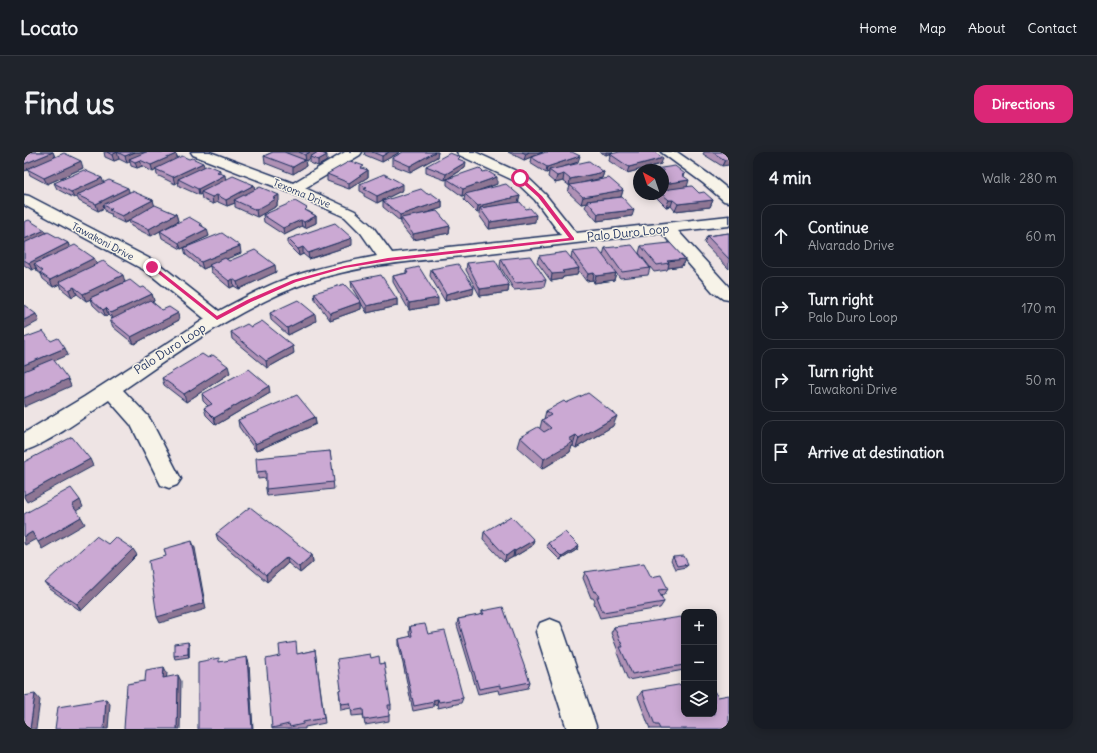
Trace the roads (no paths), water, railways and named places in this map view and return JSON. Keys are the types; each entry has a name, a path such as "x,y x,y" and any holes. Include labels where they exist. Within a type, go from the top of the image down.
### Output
{"street":[{"name":"Texoma Drive","path":"198,152 294,189 350,214 367,230 388,259"},
{"path":"294,189 355,152"},
{"path":"464,152 520,178 540,196 572,239"},
{"path":"668,152 708,180 729,198"},
{"name":"Tawakoni Drive","path":"29,206 152,267 217,319"},
{"name":"Palo Duro Loop","path":"24,443 53,427 217,319 249,301 295,281 344,267 388,259 729,221"},
{"path":"666,228 724,291"},
{"path":"110,389 140,421 169,480"},
{"path":"550,632 582,729"}]}
